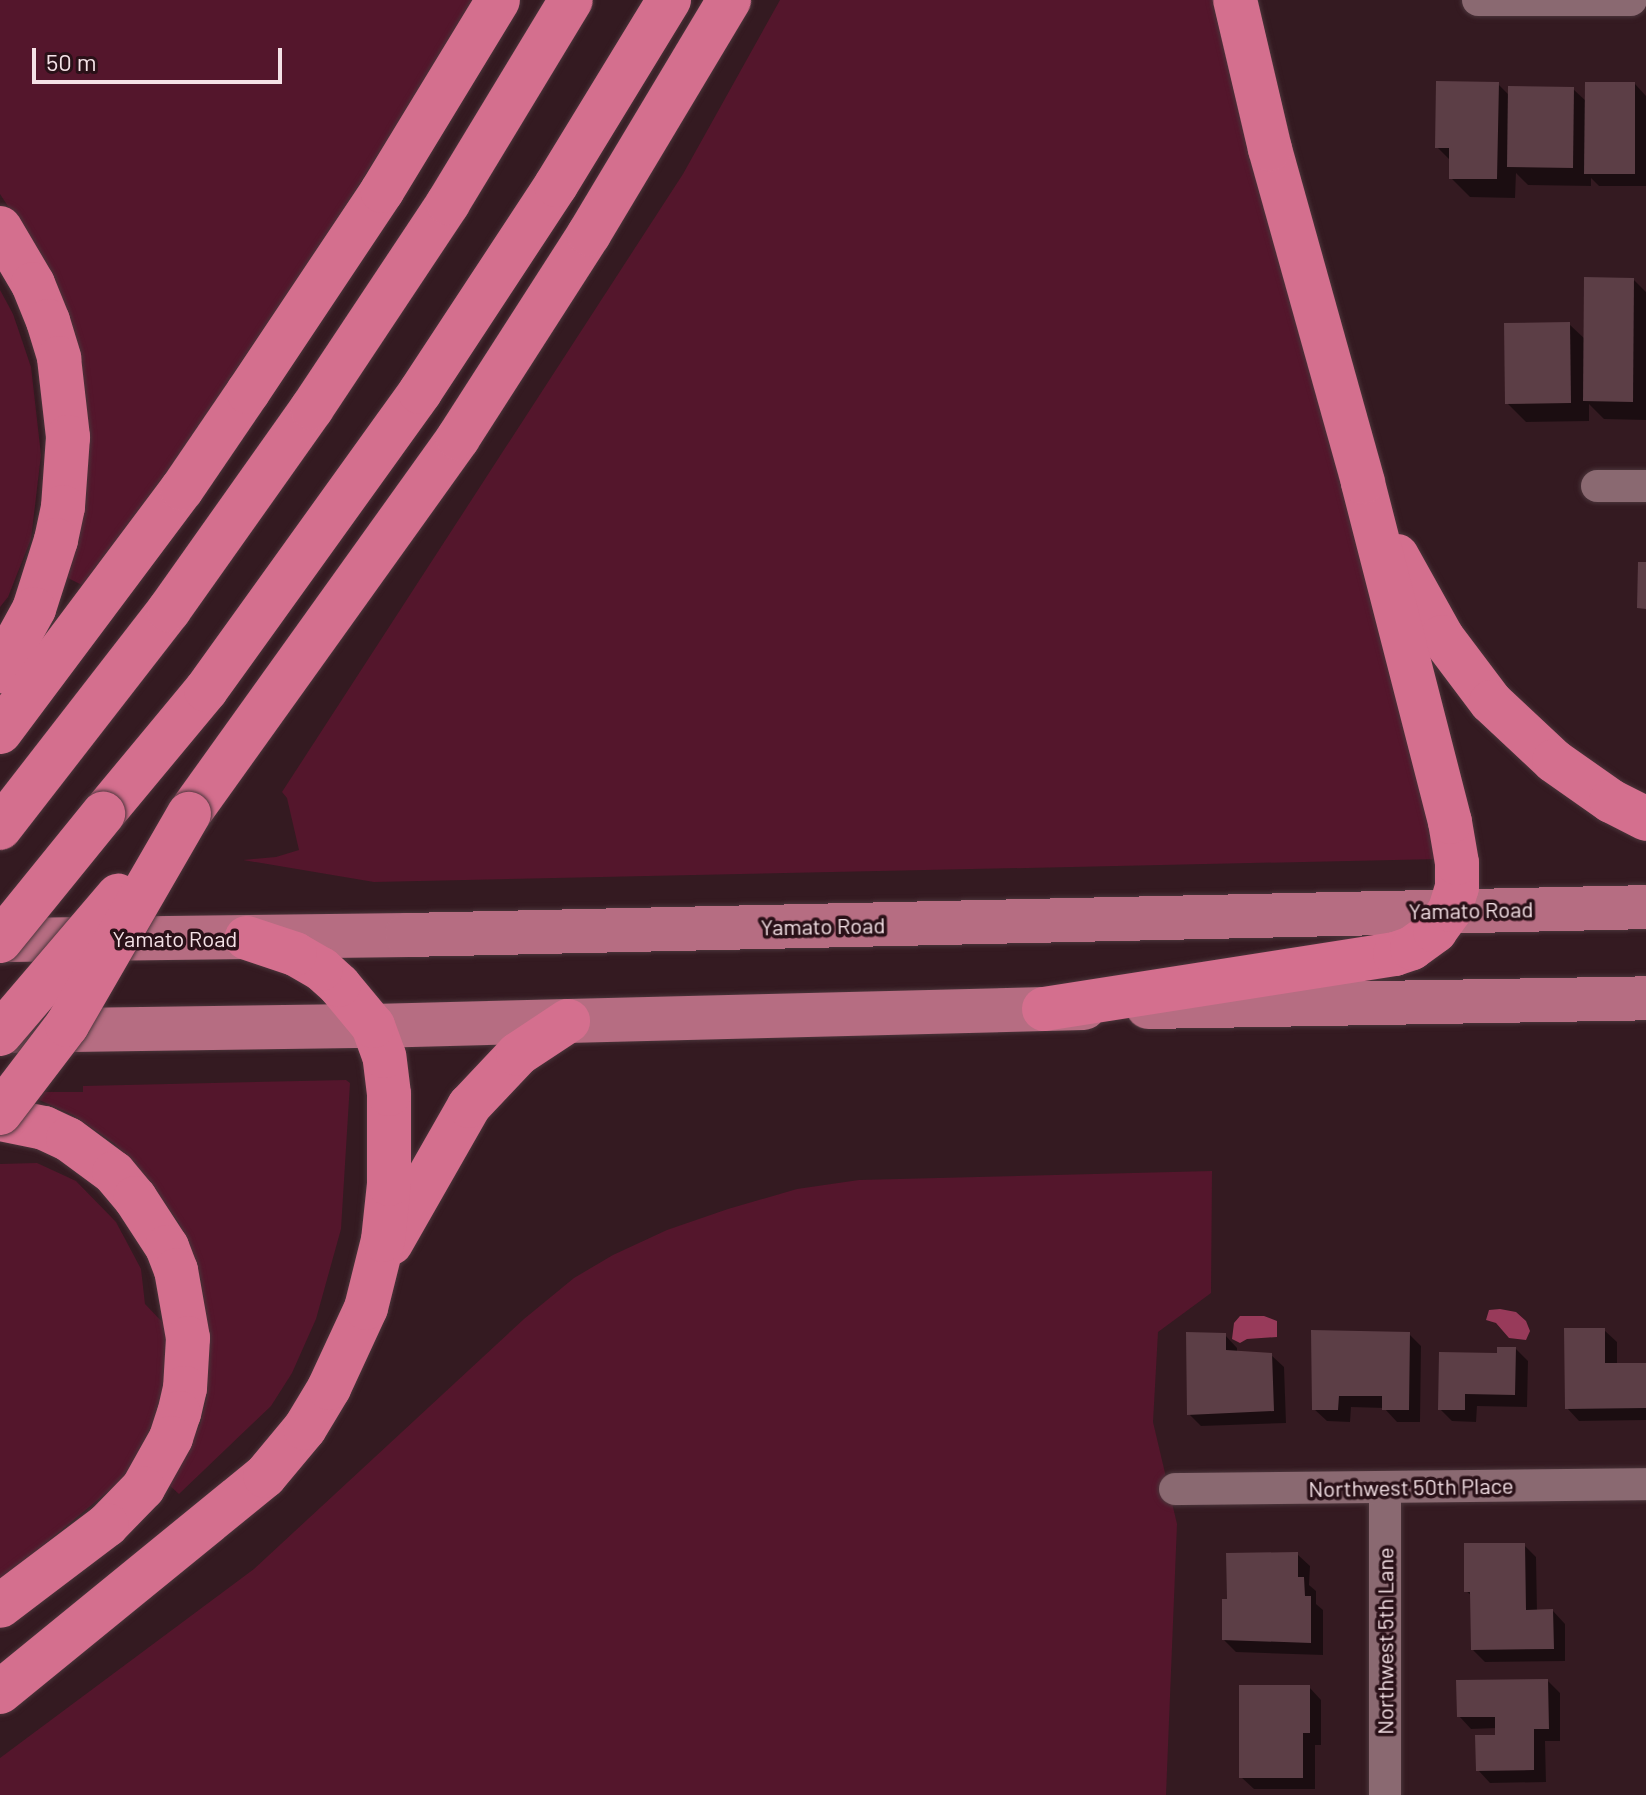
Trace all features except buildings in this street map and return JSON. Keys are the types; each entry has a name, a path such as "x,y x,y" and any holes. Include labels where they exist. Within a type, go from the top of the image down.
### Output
{"highway":[{"path":"0,732 173,501 248,392 382,191 498,0"},
{"path":"6,821 169,610 321,395 448,203 571,0"},
{"path":"4,939 206,690 420,392 548,198 669,0"},
{"path":"0,1032 189,814 458,438 589,234 729,0"},
{"path":"1044,1009 1378,959 1427,939 1450,910 1457,887 1454,839 1363,482 1270,149 1235,0"},
{"path":"0,228 33,284 48,321 59,358 68,437 63,507 56,540 34,609 0,671"},
{"path":"1363,482 1424,607 1442,637 1491,702 1554,761 1611,801 1646,819"},
{"path":"0,1606 90,1539 143,1488 171,1438 185,1388 188,1338 182,1292 171,1259 135,1198 114,1173 68,1139 44,1128 0,1116 67,1025 189,814"},
{"path":"0,1692 265,1476 305,1428 329,1388 366,1308 378,1266 389,1184 389,1094 384,1056 373,1026 339,985 321,969 295,954 247,938"},
{"path":"378,1266 469,1106 518,1054 568,1021"}],"main road":[{"name":"Yamato Road","path":"4,939 247,938 1646,907"},
{"path":"0,1032 1646,998"}],"street":[{"path":"1478,0 1631,0"},
{"path":"1597,486 1646,486"},
{"name":"Northwest 50th Place","path":"1175,1489 1646,1484"},
{"name":"Northwest 5th Lane","path":"1385,1487 1385,1795"}],"shaded area":[{"path":"0,0 476,0 213,415 86,587 66,577 86,505 88,458 86,395 75,332 54,277 0,194"},
{"path":"780,0 1221,0 1439,859 374,882 243,860 276,857 299,850 287,798 282,792 683,174"},
{"path":"0,290 13,314 31,367 41,455 31,539 8,597 0,607"},
{"path":"346,1080 350,1083 341,1229 316,1319 292,1373 271,1406 179,1494 169,1485 200,1425 207,1396 210,1340 201,1279 179,1223 149,1181 115,1144 73,1115 37,1099 42,1092 83,1092 83,1086"},
{"path":"37,1163 76,1181 116,1222 141,1269 145,1304 167,1327 167,1375 155,1419 129,1474 0,1581 0,1164"},
{"path":"1212,1171 1211,1293 1158,1332 1153,1422 1177,1524 1166,1795 0,1795 0,1758 254,1569 524,1319 574,1278 613,1255 667,1230 728,1209 797,1189 859,1180"},
{"path":"1489,1310 1516,1312 1526,1321 1530,1331 1526,1340 1509,1338 1496,1323 1486,1320"},
{"path":"1240,1316 1264,1316 1277,1321 1277,1337 1247,1339 1240,1343 1232,1339 1234,1323"}]}
